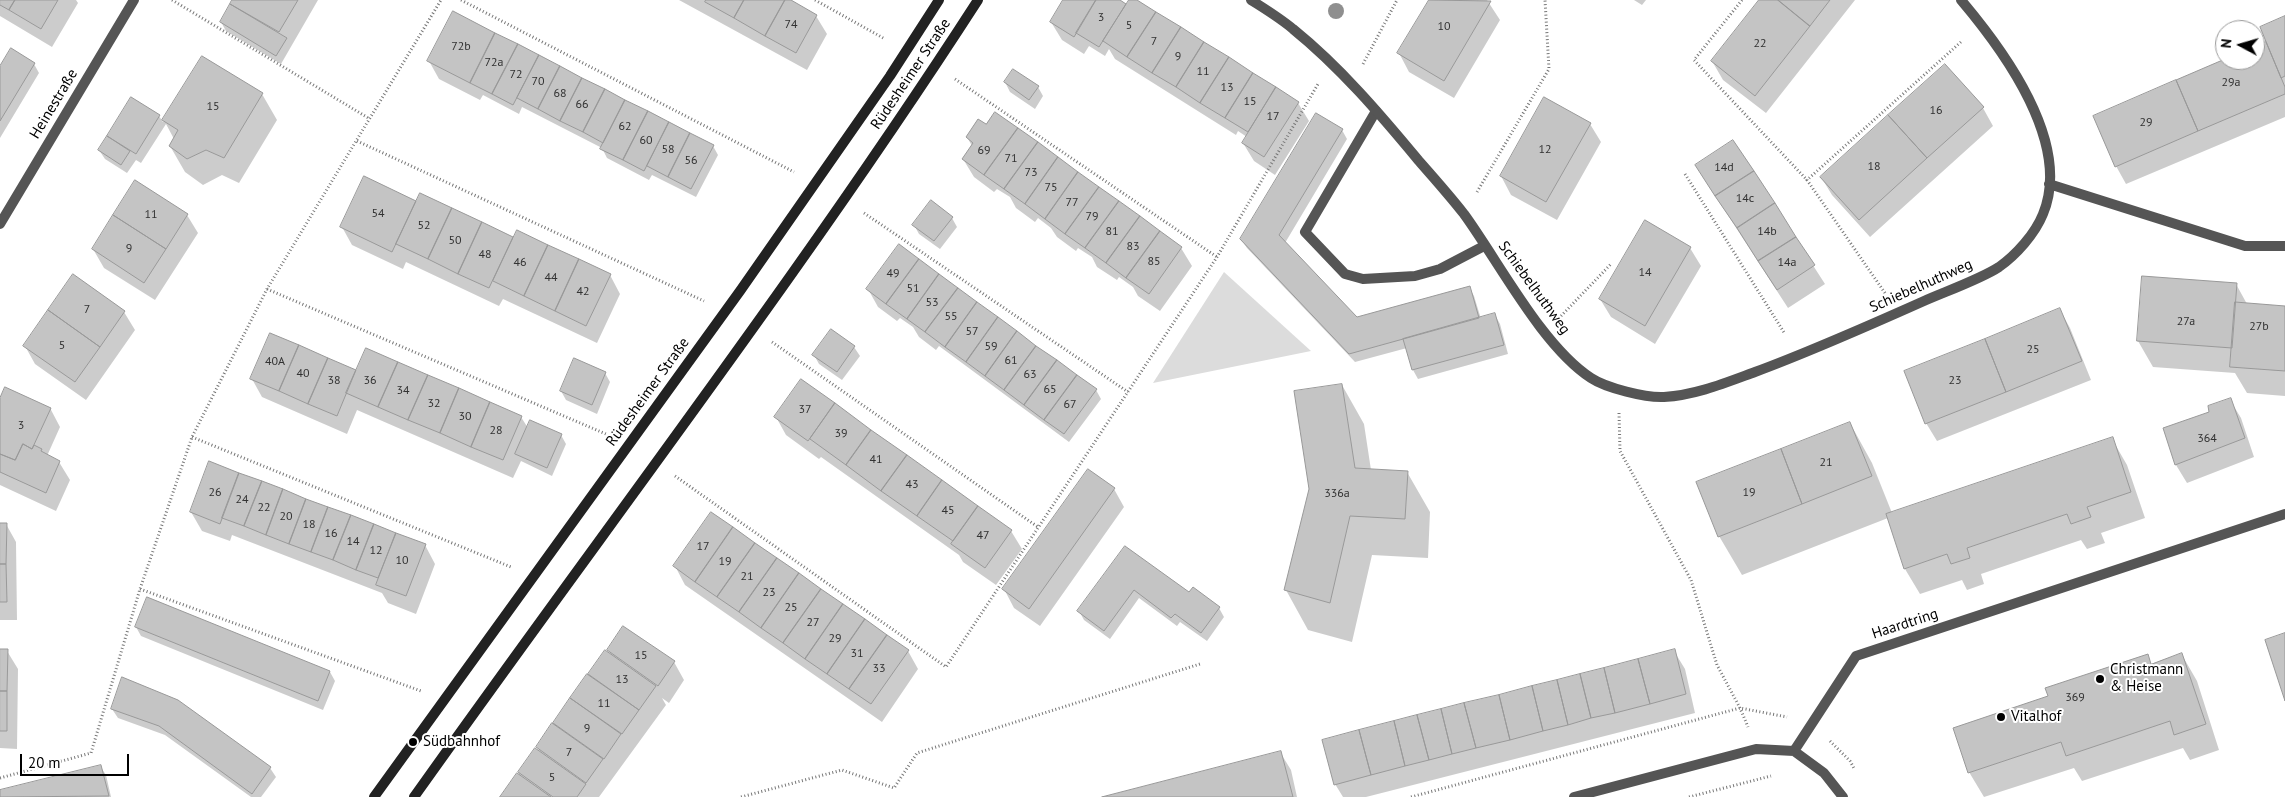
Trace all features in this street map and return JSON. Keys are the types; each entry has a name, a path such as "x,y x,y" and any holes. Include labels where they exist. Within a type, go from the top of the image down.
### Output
{"main road":[{"name":"Rüdesheimer Straße","path":"374,797 740,291 890,76 938,0"},
{"name":"Rüdesheimer Straße","path":"414,797 777,294 916,96 978,0"}],"street":[{"name":"Heinestraße","path":"0,224 134,0"},
{"name":"Schiebelhuthweg","path":"1251,0 1291,27 1331,62 1376,110 1464,214 1484,246 1545,332 1592,379 1623,390 1662,397 1703,391 1799,356 1998,268 2028,239 2043,214 2049,184 2049,156 2032,102 1980,23 1961,0"},
{"path":"1376,110 1305,232 1345,274 1363,280 1415,276 1440,269 1484,246"},
{"path":"2049,184 2245,246 2285,246"},
{"name":"Haardtring","path":"1794,751 1856,656 2285,514"},
{"path":"1574,797 1756,749 1794,751 1824,773 1842,797"}],"path":[{"path":"172,0 370,119"},
{"path":"0,778 91,753 140,589 192,437 267,289 441,0"},
{"path":"461,0 794,172"},
{"path":"816,0 886,39"},
{"path":"1352,84 1397,0"},
{"path":"1464,214 1550,69 1545,0"},
{"path":"1742,0 1694,60 1806,180 1898,312"},
{"path":"1806,180 1980,23"},
{"path":"672,474 946,668 1217,257 1331,62"},
{"path":"952,77 1217,257"},
{"path":"357,141 706,302"},
{"path":"1685,174 1799,356"},
{"path":"860,211 1128,392"},
{"path":"1545,332 1611,264"},
{"path":"267,289 610,435"},
{"path":"770,340 1038,527"},
{"path":"1623,390 1618,421 1620,451 1691,580 1717,665 1740,708 1756,749"},
{"path":"192,437 516,569"},
{"path":"140,589 421,691"},
{"path":"741,797 842,770 894,788 917,753 1200,664"},
{"path":"1411,797 1740,708"},
{"path":"1689,797 1764,776"}],"shaded area":[{"path":"1224,272 1311,351 1153,383"}],"building":[{"path":"0,0 15,0 9,10 0,5"},
{"path":"15,0 58,0 41,29 9,10"},
{"path":"232,0 298,0 279,32 230,4"},
{"path":"706,0 744,0 734,18 705,2"},
{"path":"744,0 785,0 765,36 734,18"},
{"path":"785,0 791,0 817,15 796,53 765,36"},
{"path":"1063,0 1096,0 1074,37 1050,22"},
{"path":"1096,0 1120,0 1126,4 1099,47 1076,33"},
{"path":"1129,0 1137,0 1156,12 1127,57 1103,41"},
{"path":"1429,0 1491,1 1444,81 1397,53"},
{"path":"1759,0 1778,0 1810,26 1755,96 1711,61"},
{"path":"1778,0 1830,0 1810,26"},
{"path":"230,4 287,38 276,56 220,22"},
{"path":"453,11 495,33 470,83 427,61"},
{"path":"1156,12 1181,27 1152,73 1127,57"},
{"path":"2285,16 2285,76 2281,78 2265,39 2265,25"},
{"path":"1181,27 1204,42 1176,87 1152,73"},
{"path":"495,33 518,44 492,94 470,83"},
{"path":"1204,42 1229,57 1200,103 1176,87"},
{"path":"2265,42 2285,87 2285,94 2198,131 2176,80 2215,63 2215,70 2265,70"},
{"path":"518,44 539,55 513,105 492,94"},
{"path":"11,48 35,63 0,121 0,66"},
{"path":"539,55 560,66 538,109 517,98"},
{"path":"202,56 263,93 224,158 206,150 187,159 169,146 178,130 162,120"},
{"path":"1229,57 1253,73 1225,118 1200,103"},
{"path":"1945,64 1984,107 1927,158 1888,115"},
{"path":"560,66 582,78 560,121 538,109"},
{"path":"1013,69 1039,86 1029,100 1004,82"},
{"path":"1253,73 1276,87 1248,132 1225,118"},
{"path":"582,78 605,89 583,132 560,121"},
{"path":"2176,80 2198,131 2115,167 2093,116"},
{"path":"1276,87 1299,102 1264,157 1242,143"},
{"path":"605,89 625,100 603,143 583,132"},
{"path":"131,97 160,115 136,154 107,136"},
{"path":"1544,97 1591,123 1546,202 1500,176"},
{"path":"625,100 648,111 623,160 600,149"},
{"path":"648,111 669,122 644,171 623,160"},
{"path":"995,112 1018,128 984,175 962,159 973,143 966,137 978,119 986,124"},
{"path":"1316,113 1343,129 1279,235 1357,317 1470,286 1479,318 1349,354 1240,239"},
{"path":"1888,115 1927,158 1859,220 1820,177"},
{"path":"669,122 690,133 668,177 647,166"},
{"path":"1018,128 1038,142 1004,189 984,175"},
{"path":"690,133 714,145 691,189 668,177"},
{"path":"107,136 130,151 121,165 98,150"},
{"path":"1733,140 1754,171 1715,196 1695,165"},
{"path":"1038,142 1058,157 1025,204 1004,189"},
{"path":"1058,157 1078,172 1045,219 1025,204"},
{"path":"1754,171 1775,203 1737,228 1715,196"},
{"path":"1078,172 1099,187 1065,234 1045,219"},
{"path":"364,176 416,201 392,252 340,227"},
{"path":"135,180 188,214 166,249 113,215"},
{"path":"1099,187 1119,201 1085,248 1065,234"},
{"path":"420,193 452,208 428,259 396,244"},
{"path":"931,200 953,217 934,241 912,225"},
{"path":"1119,201 1140,216 1106,263 1085,248"},
{"path":"1775,203 1796,237 1758,261 1737,228"},
{"path":"452,208 482,222 458,274 428,259"},
{"path":"113,215 166,249 144,283 92,249"},
{"path":"1140,216 1160,231 1126,278 1106,263"},
{"path":"1645,220 1691,247 1645,326 1599,299"},
{"path":"482,222 513,237 489,288 458,274"},
{"path":"517,230 548,245 524,296 493,281"},
{"path":"1160,231 1182,247 1149,294 1126,278"},
{"path":"1796,237 1815,265 1777,290 1758,261"},
{"path":"899,244 919,259 886,304 866,289"},
{"path":"548,245 579,259 555,311 524,296"},
{"path":"579,259 611,274 586,326 555,311"},
{"path":"919,259 939,274 907,319 886,304"},
{"path":"73,274 125,311 100,347 48,310"},
{"path":"939,274 958,288 925,332 907,319"},
{"path":"2142,276 2237,283 2232,348 2137,341"},
{"path":"958,288 977,302 945,347 925,332"},
{"path":"977,302 998,317 966,362 945,347"},
{"path":"2235,302 2285,306 2285,371 2230,367"},
{"path":"2060,308 2082,361 2006,392 1985,339"},
{"path":"48,310 100,347 75,382 23,346"},
{"path":"1495,313 1504,345 1412,370 1403,339"},
{"path":"998,317 1017,331 985,376 966,362"},
{"path":"831,329 855,346 837,372 812,355"},
{"path":"1017,331 1036,346 1004,390 985,376"},
{"path":"270,333 299,345 279,391 250,379"},
{"path":"1985,339 2006,392 1925,424 1904,371"},
{"path":"299,345 328,358 308,404 279,391"},
{"path":"1036,346 1057,360 1024,405 1004,390"},
{"path":"366,348 398,362 378,407 346,393"},
{"path":"328,358 356,370 337,416 308,404"},
{"path":"574,358 606,372 592,405 560,391"},
{"path":"1057,360 1077,375 1044,420 1024,405"},
{"path":"398,362 428,375 408,420 378,407"},
{"path":"428,375 459,388 440,433 408,420"},
{"path":"1077,375 1097,389 1064,434 1044,420"},
{"path":"801,379 835,403 808,441 774,417"},
{"path":"1342,384 1355,468 1408,471 1405,519 1350,516 1330,603 1284,590 1309,489 1294,391"},
{"path":"5,387 51,408 32,449 23,444 15,460 0,454 0,398"},
{"path":"459,388 490,402 471,447 440,433"},
{"path":"2231,398 2245,438 2175,465 2163,428 2209,412 2208,406"},
{"path":"490,402 522,416 503,460 471,447"},
{"path":"835,403 871,430 846,465 810,439"},
{"path":"530,420 562,434 547,468 515,454"},
{"path":"1850,422 1872,476 1802,504 1781,449"},
{"path":"871,430 907,455 881,491 846,465"},
{"path":"2113,437 2131,492 2087,507 2091,517 2071,524 2067,514 1967,548 1970,558 1951,564 1947,554 1904,569 1886,514"},
{"path":"23,444 32,449 34,445 60,461 46,493 0,472 0,454 15,460"},
{"path":"1781,449 1802,504 1718,537 1696,482"},
{"path":"907,455 942,480 917,516 881,491"},
{"path":"209,461 239,473 220,524 190,512"},
{"path":"1088,469 1115,488 1029,609 1002,589"},
{"path":"239,473 262,481 244,526 222,518"},
{"path":"942,480 978,506 953,541 917,516"},
{"path":"262,481 283,489 266,535 244,526"},
{"path":"283,489 306,499 289,544 266,535"},
{"path":"306,499 328,507 311,552 289,544"},
{"path":"978,506 1012,530 985,568 951,544"},
{"path":"328,507 351,515 333,560 311,552"},
{"path":"711,512 733,527 695,582 673,566"},
{"path":"351,515 374,524 356,570 333,560"},
{"path":"0,523 7,523 6,564 0,564"},
{"path":"374,524 396,533 378,578 356,570"},
{"path":"733,527 755,543 717,597 695,582"},
{"path":"396,533 426,544 406,596 376,585"},
{"path":"755,543 777,558 739,612 717,597"},
{"path":"1125,546 1189,592 1193,587 1220,607 1201,633 1175,614 1171,618 1134,590 1104,631 1077,611"},
{"path":"777,558 799,573 761,628 739,612"},
{"path":"0,564 6,564 7,602 0,602"},
{"path":"799,573 821,589 783,643 761,628"},
{"path":"821,589 843,604 805,659 783,643"},
{"path":"147,597 330,671 318,701 135,627"},
{"path":"843,604 865,619 827,674 805,659"},
{"path":"865,619 887,635 849,689 827,674"},
{"path":"623,626 675,661 658,686 607,650"},
{"path":"2285,633 2285,701 2265,640"},
{"path":"887,635 909,650 871,704 849,689"},
{"path":"0,649 8,649 7,691 0,691"},
{"path":"1675,649 1686,694 1650,704 1638,659"},
{"path":"605,650 656,686 639,710 588,674"},
{"path":"2182,653 2206,724 2174,735 2170,721 2066,756 2061,742 1968,773 1953,728 2048,696 2045,688 2148,654 2151,664"},
{"path":"1638,659 1650,704 1615,713 1604,668"},
{"path":"1604,668 1615,713 1591,718 1580,674"},
{"path":"587,674 639,710 622,734 570,698"},
{"path":"1580,674 1591,718 1568,725 1557,680"},
{"path":"122,677 178,700 271,767 252,794 159,726 111,709"},
{"path":"1557,680 1568,725 1543,731 1532,686"},
{"path":"1532,686 1543,731 1510,740 1499,695"},
{"path":"0,691 7,691 7,731 0,731"},
{"path":"1499,695 1510,740 1476,748 1464,703"},
{"path":"570,698 621,734 604,759 553,723"},
{"path":"1464,703 1476,748 1452,754 1441,709"},
{"path":"1441,709 1452,754 1429,760 1417,715"},
{"path":"1417,715 1429,760 1405,766 1394,721"},
{"path":"1394,721 1405,766 1371,775 1359,730"},
{"path":"552,723 603,759 586,783 536,747"},
{"path":"1359,730 1371,775 1334,785 1322,740"},
{"path":"535,748 586,784 577,797 553,797 518,772"},
{"path":"1281,751 1293,797 1102,797"},
{"path":"101,765 109,796 0,797 0,790"},
{"path":"517,773 551,797 500,797"}],"place":[{"name":"Christmann & Heise","path":"2100,679"},
{"name":"Vitalhof","path":"2001,717"},
{"name":"Südbahnhof","path":"413,742"}]}
